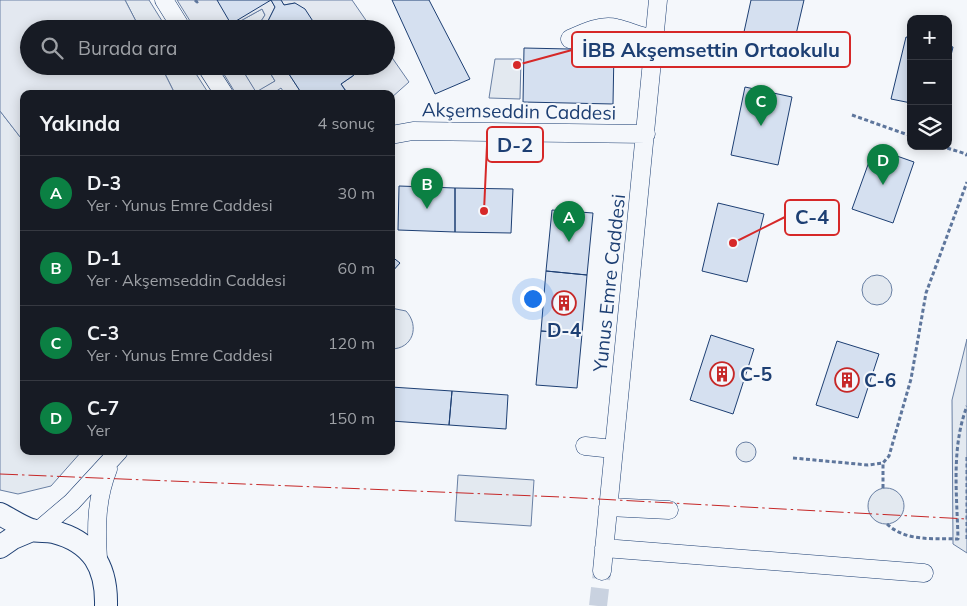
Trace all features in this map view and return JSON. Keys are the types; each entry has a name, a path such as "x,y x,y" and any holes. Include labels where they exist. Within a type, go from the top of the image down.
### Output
{"main road":[{"path":"0,514 35,530 53,532 73,540 98,559 106,587 106,606"},
{"path":"0,547 13,538 35,530"}],"street":[{"path":"164,0 176,20"},
{"name":"Yunus Emre Caddesi","path":"602,571 658,0"},
{"path":"570,39 585,32 615,28 637,37 655,38"},
{"path":"212,75 221,90"},
{"name":"Akşemseddin Caddesi","path":"395,134 413,131 646,134"},
{"path":"585,446 613,449"},
{"path":"35,530 72,502 115,456"},
{"path":"98,559 97,508 101,486 115,456"},
{"path":"608,507 669,510"},
{"path":"604,548 924,572"}],"path":[{"path":"196,0 197,2 200,0"},
{"path":"852,115 907,135"},
{"path":"952,150 967,156"},
{"path":"883,488 883,463 889,456 897,436 911,379 926,293 967,182"},
{"path":"887,524 896,533 921,538 958,539 956,456 958,435 967,406"},
{"path":"967,455 967,539"},
{"path":"793,458 857,464 883,463"}],"shaded area":[{"path":"0,0 125,0 135,20 20,20 20,75 166,75 173,90 20,90 20,137 0,111"},
{"path":"125,0 149,0 161,20 135,20"},
{"path":"177,0 271,0 275,7 268,20 262,20 265,15 262,9 242,20 189,20"},
{"path":"281,0 352,0 366,20 310,20 295,3 284,5"},
{"path":"262,9 265,15 262,20 242,20"},
{"path":"495,59 521,59 520,99 489,98"},
{"path":"395,62 409,82 395,94 395,90 346,90 341,84 353,76 395,75"},
{"path":"166,75 197,75 206,90 173,90"},
{"path":"224,75 246,75 255,90 234,90"},
{"path":"245,75 271,75 275,81 261,90 254,90"},
{"path":"271,75 290,75 299,90 282,90 281,88 278,90 259,90 275,81"},
{"path":"0,111 20,137 20,455 78,455 51,486 18,494 0,490"},
{"path":"877,275 888,279 892,290 888,301 877,305 866,301 862,290 866,279"},
{"path":"395,309 406,311 413,323 412,336 405,345 395,348"},
{"path":"967,339 967,553 953,544 952,400"},
{"path":"746,442 753,445 756,452 753,459 746,462 739,459 736,452 739,445"},
{"path":"458,475 534,480 531,526 455,521"},
{"path":"886,488 893,489 899,493 903,499 903,513 899,519 893,523 886,524 879,523 873,519 869,513 868,506 869,499 873,493 879,489"}],"building":[{"path":"217,0 271,0 238,20 229,20"},
{"path":"271,0 281,0 284,5 295,3 305,9 312,20 268,20 275,7"},
{"path":"392,0 429,0 470,79 435,94"},
{"path":"751,0 804,0 794,43 744,32"},
{"path":"906,37 907,37 907,102 891,99"},
{"path":"524,48 614,50 613,104 523,102"},
{"path":"290,75 354,75 341,84 345,90 299,90"},
{"path":"745,87 792,97 778,165 731,155"},
{"path":"874,148 914,162 893,223 852,209"},
{"path":"399,186 455,188 455,232 398,230"},
{"path":"455,188 513,189 511,233 455,232"},
{"path":"718,203 764,214 747,282 702,271"},
{"path":"552,210 593,213 587,275 546,271"},
{"path":"395,259 400,263 395,269"},
{"name":"D-4","path":"546,271 587,275 582,334 541,331"},
{"path":"541,331 582,334 577,388 536,385"},
{"name":"C-5","path":"711,335 754,349 733,414 690,400"},
{"name":"C-6","path":"837,341 879,354 858,418 816,405"},
{"path":"395,387 452,391 449,425 395,421"},
{"path":"452,391 508,395 506,429 449,425"}],"tunnel":[{"path":"598,606 602,571"}],"power":[{"path":"0,474 561,497 967,519"}],"place":[{"name":"İBB Akşemsettin Ortaokulu","path":"517,65"},
{"name":"C-3","path":"761,126"},
{"name":"C-7","path":"883,185"},
{"name":"D-1","path":"427,209"},
{"name":"D-2","path":"484,211"},
{"name":"D-3","path":"569,242"},
{"name":"C-4","path":"733,243"},
{"name":"D-4","path":"564,303"},
{"name":"C-5","path":"722,374"},
{"name":"C-6","path":"847,380"}]}
